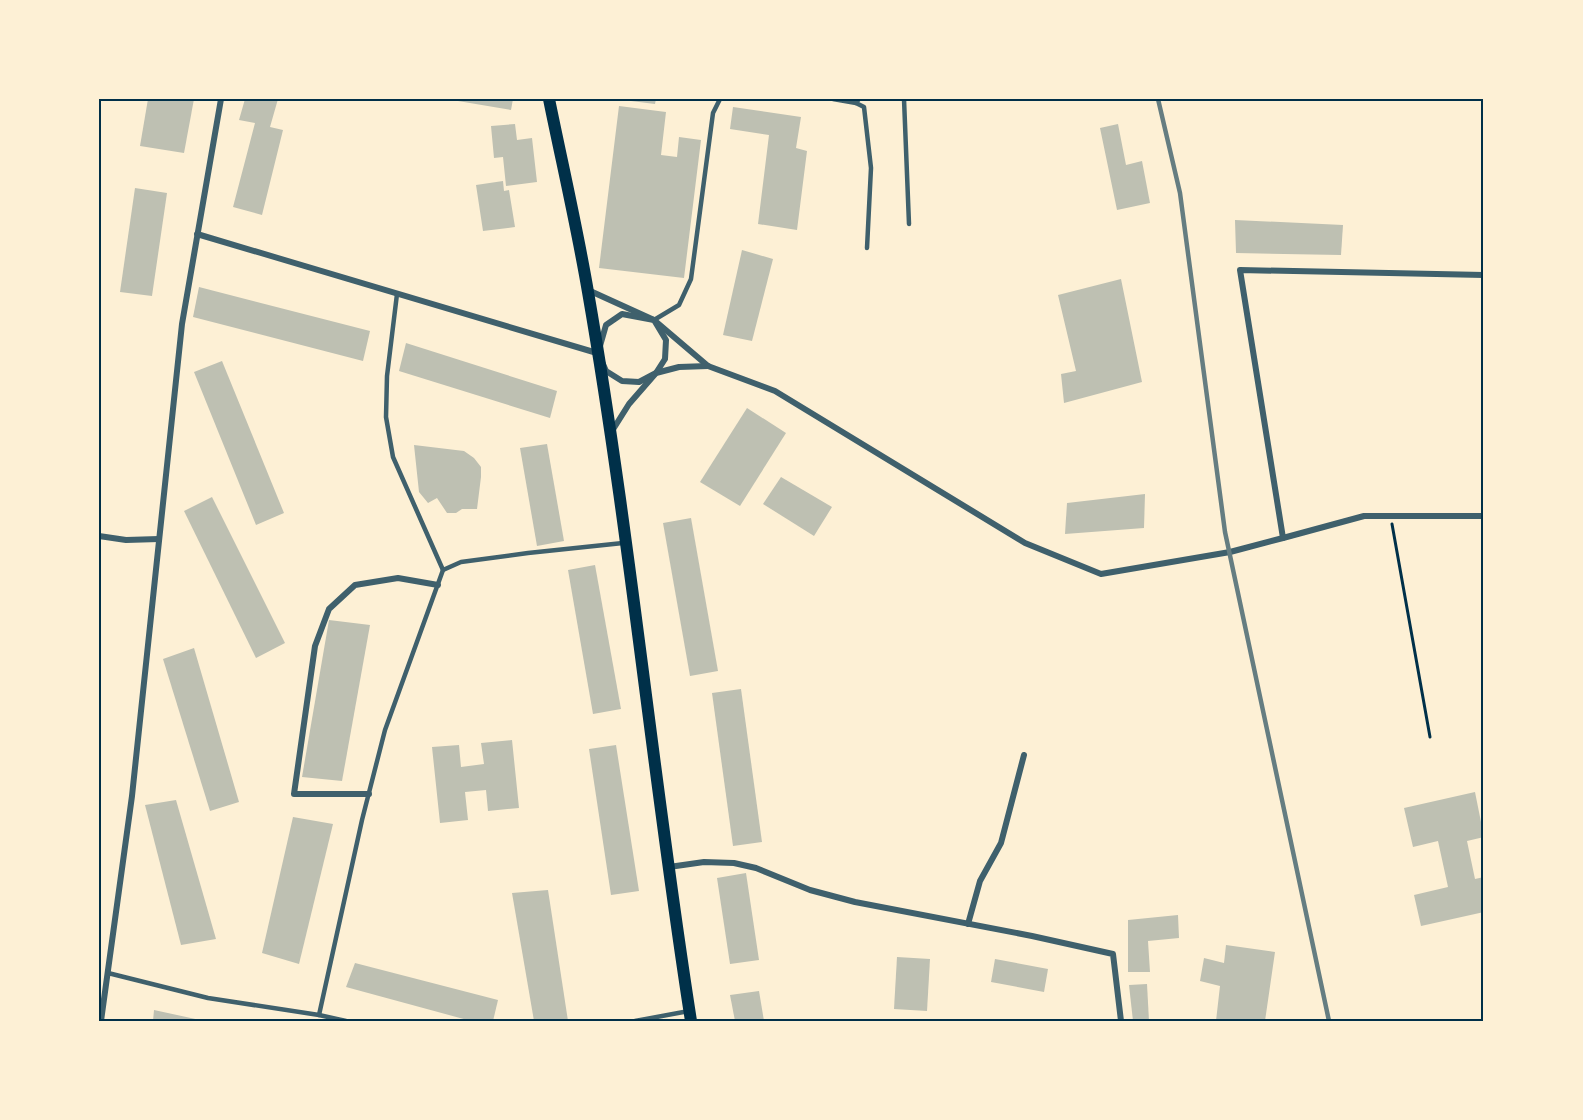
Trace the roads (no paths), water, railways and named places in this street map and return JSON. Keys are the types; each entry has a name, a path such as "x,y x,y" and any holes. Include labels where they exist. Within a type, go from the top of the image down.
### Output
{"main road":[{"path":"549,99 588,290 598,353 690,1016"}],"street":[{"path":"101,1021 102,996 108,974 132,796 182,324 221,99"},
{"path":"197,234 598,353"},
{"path":"1283,538 1240,270 1484,275"},
{"path":"588,290 654,320 708,366 774,391 1024,543 1101,574 1230,552 1364,516 1484,516"},
{"path":"610,434 629,404 656,373 665,359 666,340 654,320 622,314 606,325 598,353 606,371 622,381 639,382 656,373 679,367 708,366"},
{"path":"99,536 126,540 159,539"},
{"path":"369,794 294,794 315,646 329,609 355,585 398,578 438,585"},
{"path":"968,924 980,881 1000,843 1024,755"},
{"path":"669,867 704,862 734,863 756,868 810,890 855,902 1113,954 1121,1021"}],"lane":[{"path":"654,320 679,305 691,279 713,113 720,99"},
{"path":"832,99 857,101 864,107 871,168 867,248"},
{"path":"903,99 909,224"},
{"path":"397,294 387,376 386,417 393,457 444,570"},
{"path":"320,1015 385,730 444,570 461,562 626,542"},
{"path":"108,974 208,998 346,1021"},
{"path":"635,1021 690,1016"}],"railway":[{"path":"1158,99 1180,193 1225,532 1329,1021"}]}
